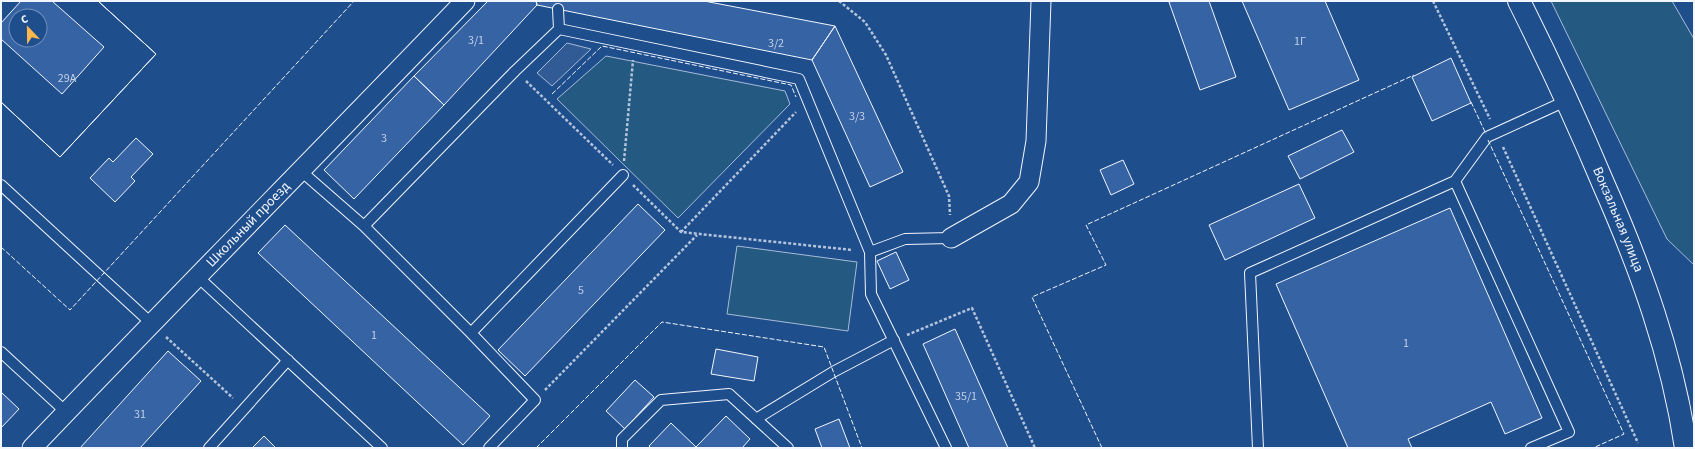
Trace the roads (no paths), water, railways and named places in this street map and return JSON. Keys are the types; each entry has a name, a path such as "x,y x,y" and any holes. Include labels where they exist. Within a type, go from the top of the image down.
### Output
{"main road":[{"name":"Вокзальная улица","path":"1519,1 1568,100 1631,247 1652,304 1673,377 1688,441"}],"street":[{"name":"Школьный проезд","path":"32,448 151,323 301,171 465,1"},
{"path":"951,238 1012,204 1029,182 1036,141 1041,1"}],"lane":[{"path":"364,226 515,71 559,29 558,8"},
{"path":"559,29 799,79 870,252 871,294 946,448"},
{"path":"1258,448 1250,273 1455,181 1487,136 1568,100"},
{"path":"301,171 364,226 470,332 535,400 489,448"},
{"path":"470,332 623,175"},
{"path":"1455,181 1569,432 1531,448"},
{"path":"1,185 151,323"},
{"path":"870,252 905,239 951,238"},
{"path":"197,276 288,360 375,446"},
{"path":"756,419 833,372 894,340"},
{"path":"1,352 66,412"},
{"path":"209,448 288,360"},
{"path":"622,448 622,439 661,400 729,394 788,448"}]}
